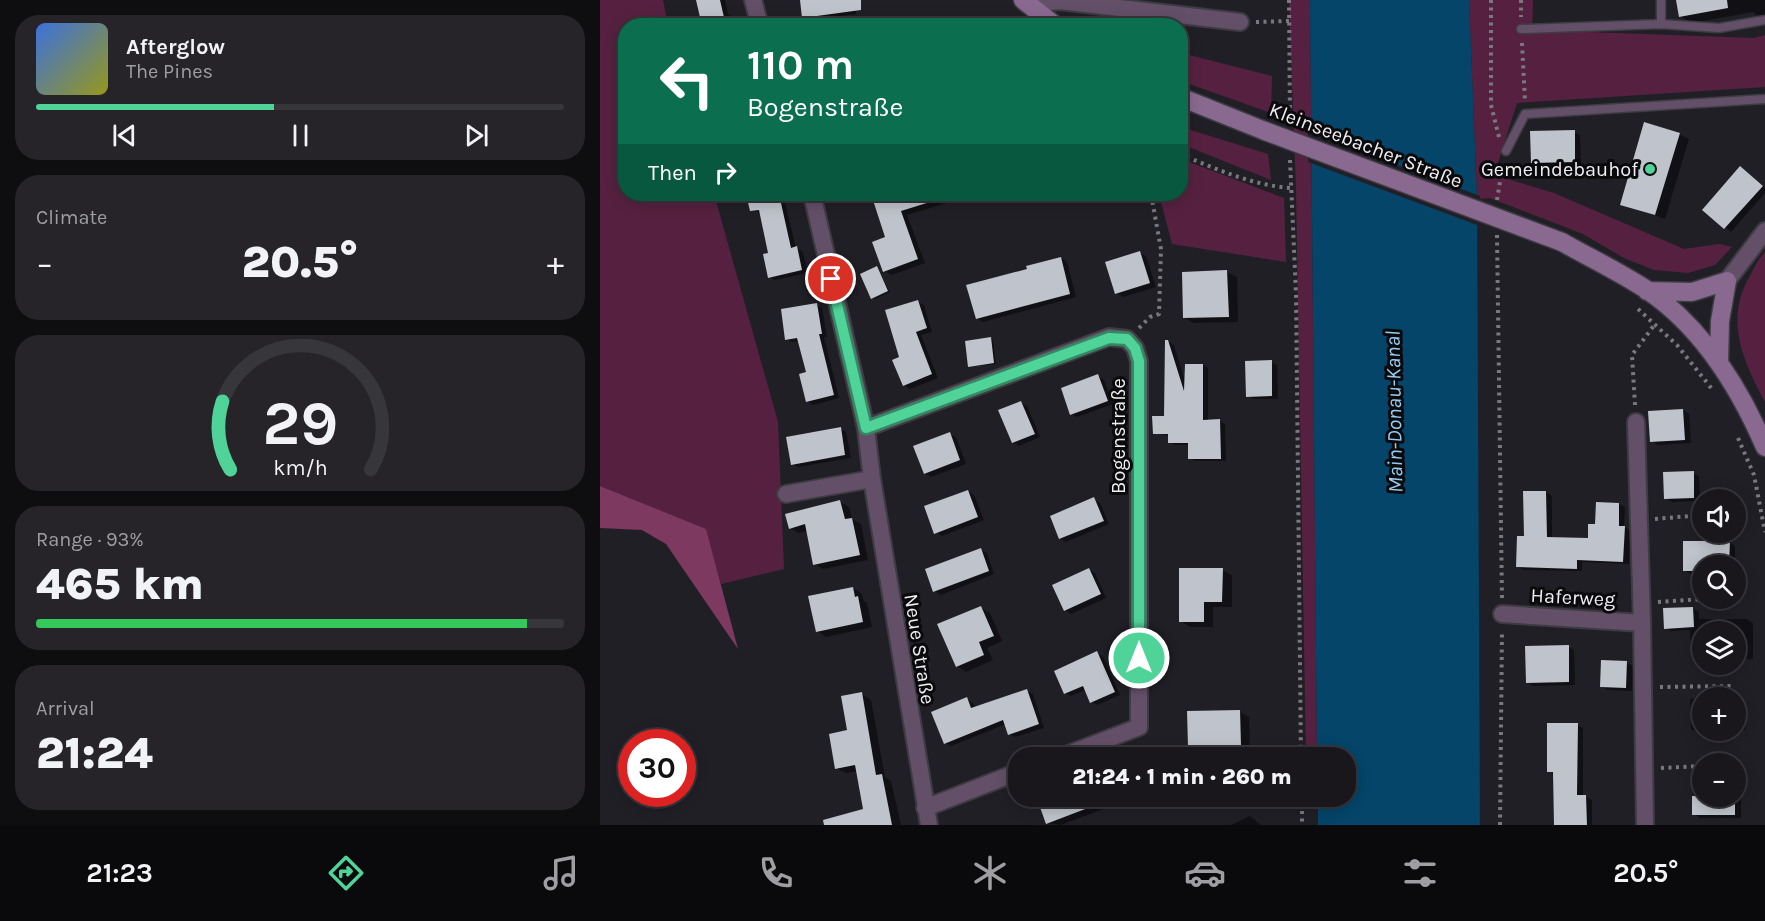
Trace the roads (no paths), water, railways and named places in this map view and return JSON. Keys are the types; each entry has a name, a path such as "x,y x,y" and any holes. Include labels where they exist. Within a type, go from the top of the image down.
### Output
{"street":[{"path":"753,0 758,18"},
{"path":"1025,2 1060,2 1240,22"},
{"path":"1025,2 1046,18"},
{"name":"Kleinseebacher Straße","path":"1188,100 1562,242 1647,291 1685,323 1719,362 1752,417 1765,447"},
{"name":"Neue Straße","path":"814,201 866,428 872,479 929,825"},
{"path":"1719,362 1720,321 1727,282 1765,231"},
{"path":"1647,291 1692,292 1727,282"},
{"name":"Bogenstraße","path":"866,428 1109,338 1127,339 1135,348 1139,361 1139,727 1087,747"},
{"name":"Haferweg","path":"1636,422 1645,825"},
{"path":"786,494 872,479"},
{"name":"Haferweg","path":"1502,614 1642,623"},
{"path":"925,808 1008,776"}],"lane":[{"path":"1661,0 1661,24"},
{"path":"1521,29 1661,24 1719,28 1765,20"},
{"path":"1506,151 1525,114 1765,99"}],"water":[{"name":"Main-Donau-Kanal","path":"1310,0 1469,0 1477,199 1480,825 1318,825 1318,807 1356,807 1356,747 1317,747"}],"place":[{"name":"Gemeindebauhof","path":"1650,169"}]}
